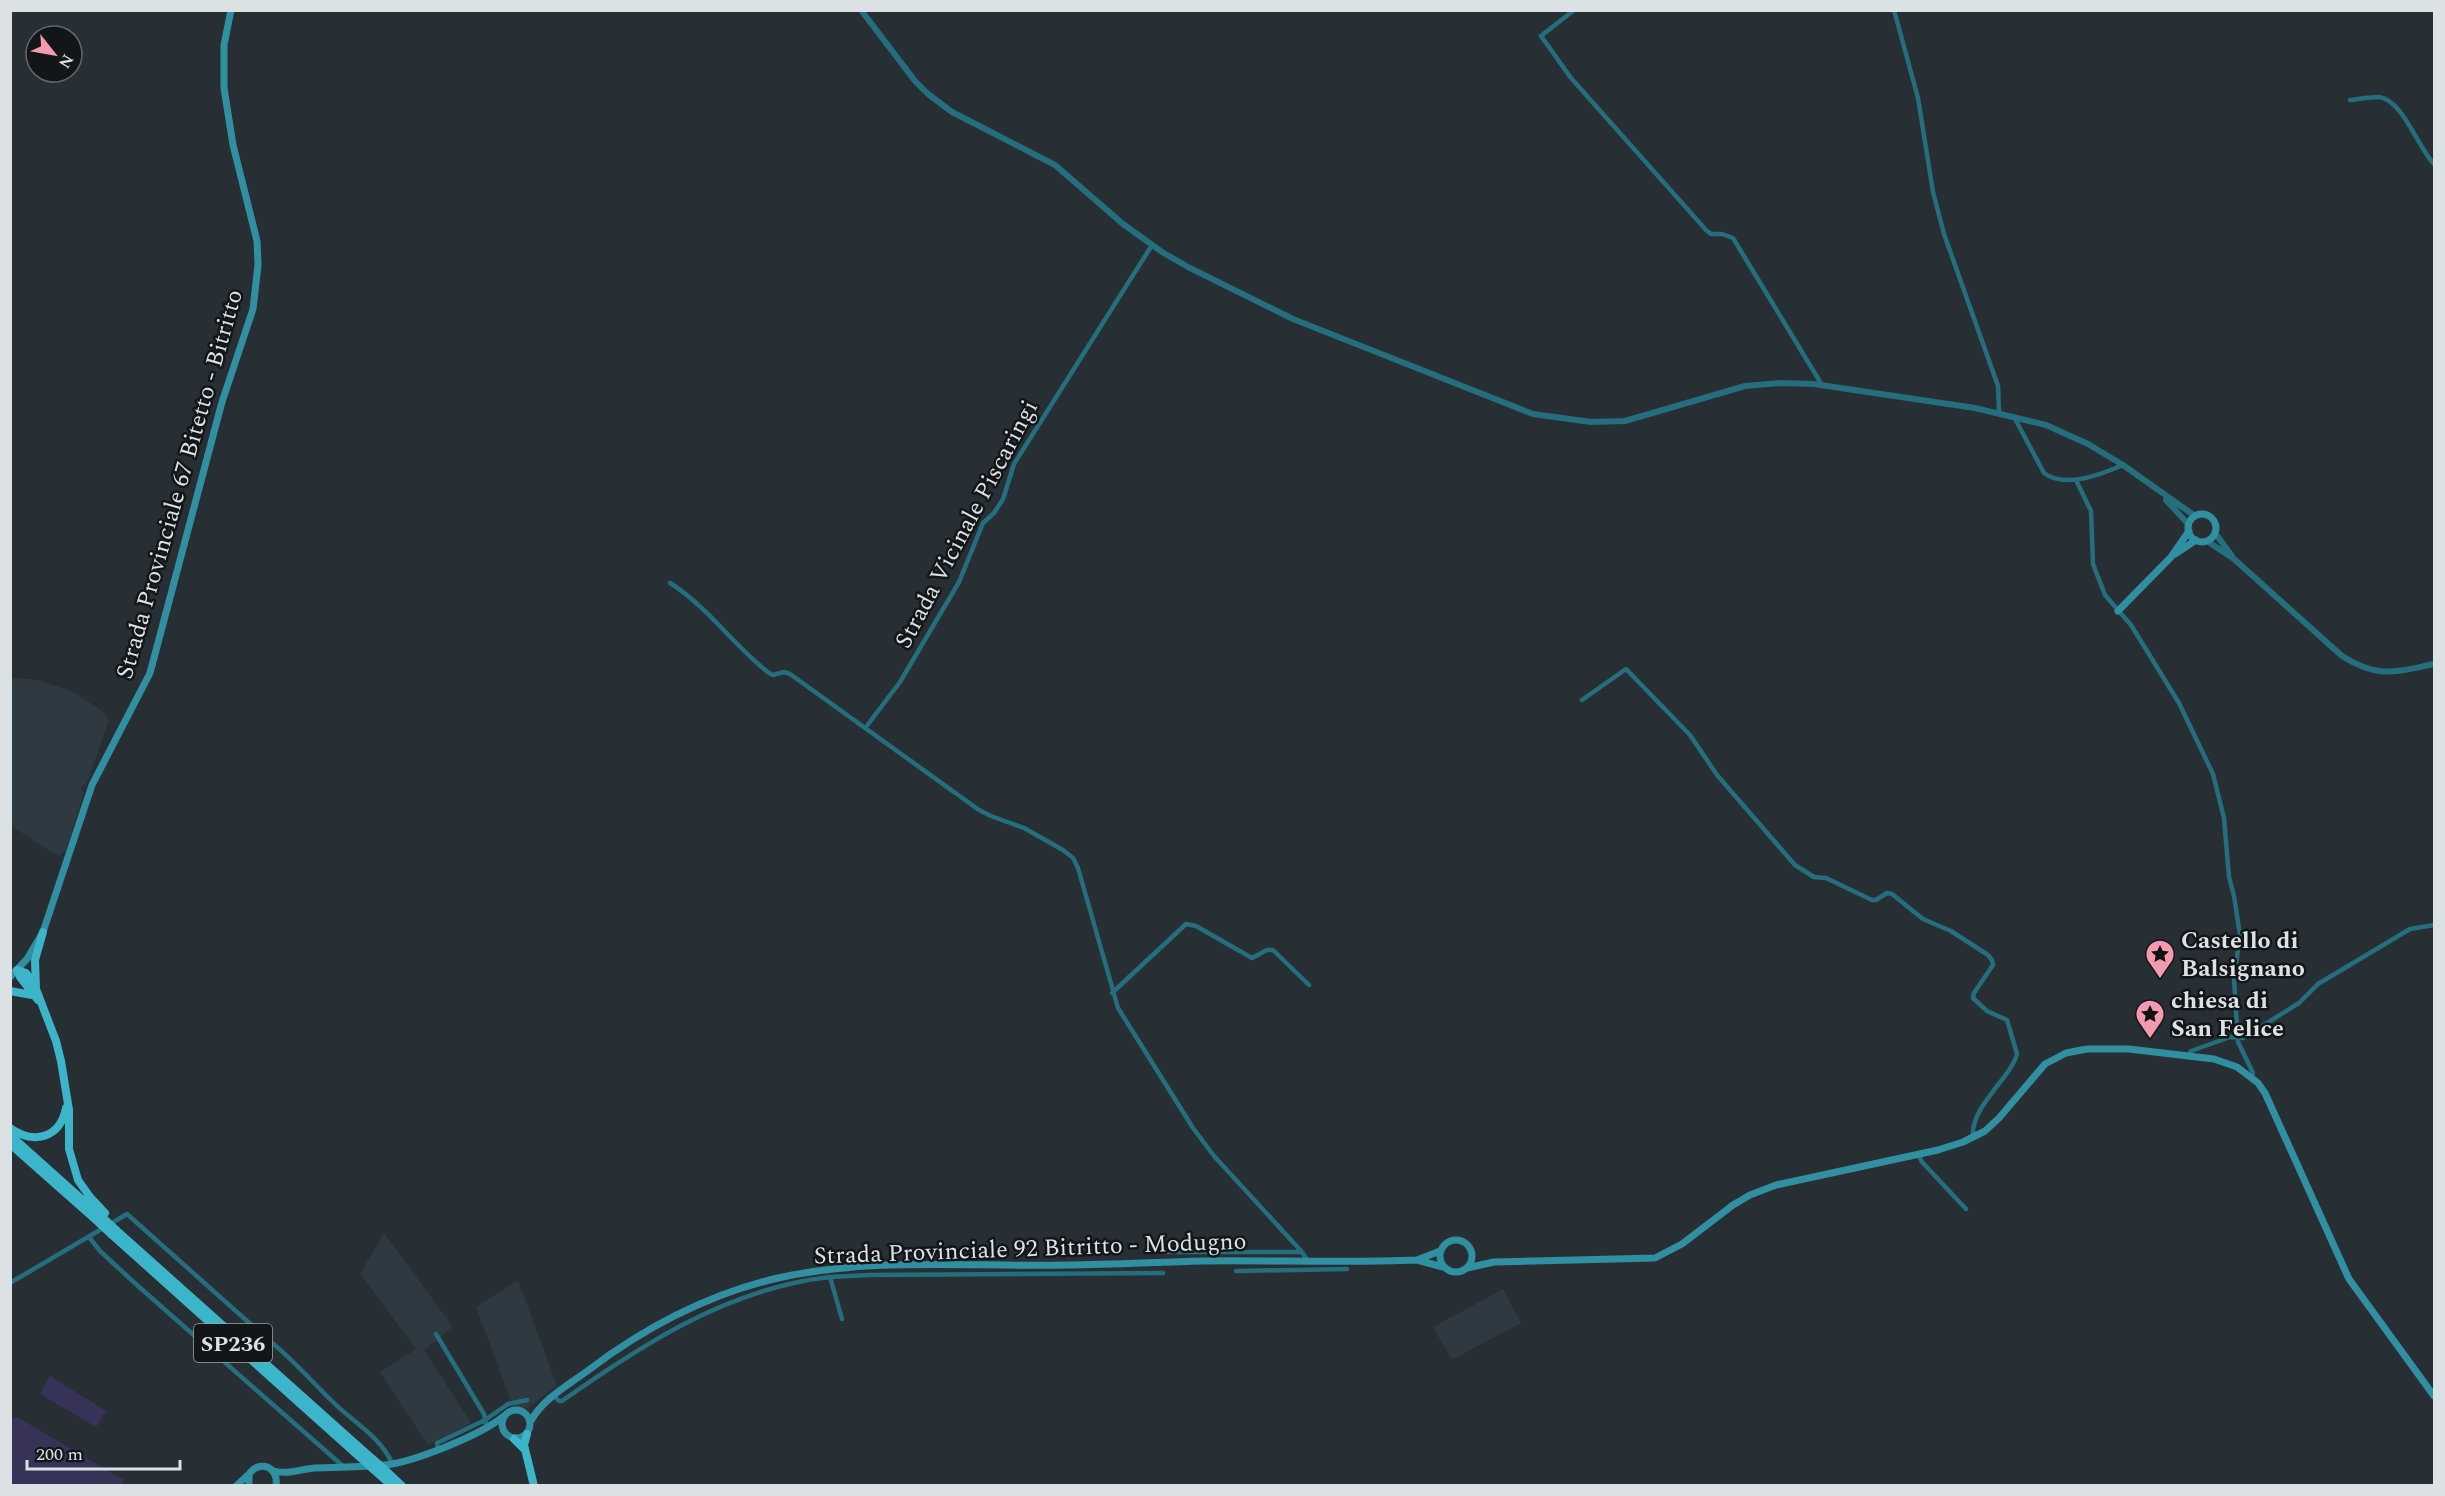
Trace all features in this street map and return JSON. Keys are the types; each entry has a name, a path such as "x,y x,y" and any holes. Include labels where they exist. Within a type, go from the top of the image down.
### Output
{"highway":[{"path":"34,992 35,960 42,933"},
{"path":"17,970 40,1002 56,1041 67,1098 69,1149 73,1167 101,1216"},
{"path":"10,991 34,992"},
{"path":"10,1128 28,1138 47,1135 59,1126 63,1119 67,1098"},
{"name":"SP236","path":"10,1135 356,1449 402,1485"},
{"name":"SP236","path":"10,1144 101,1216"},
{"name":"SP236","path":"116,1230 356,1449 389,1485"},
{"path":"527,1434 524,1445 534,1485"},
{"path":"510,1437 525,1450"}],"main road":[{"name":"Strada Provinciale 67 Bitetto - Bitritto","path":"10,977 32,951 42,933 92,785 150,673 222,402 253,309 258,265 257,241 233,145 224,88 224,45 231,10"},
{"path":"2118,610 2171,557 2196,540 2207,541 2215,533 2215,523 2210,517 2203,514 2195,516 2171,557"},
{"path":"2189,528 2196,540"},
{"path":"1417,1260 1443,1267 1452,1272 1494,1263 1655,1258 1682,1244 1733,1205 1750,1195 1776,1185 1918,1154 1974,1137 1992,1125 2037,1072 2058,1056 2087,1049 2128,1049 2188,1055 2227,1062 2252,1077 2265,1093 2349,1279 2434,1396"},
{"path":"1443,1267 1439,1259 1440,1251 1446,1243 1460,1240 1469,1246 1472,1257 1467,1268"},
{"path":"1417,1260 1440,1251"},
{"path":"1472,1257 1494,1263"},
{"name":"Strada Provinciale 92 Bitritto - Modugno","path":"537,1409 624,1345 658,1324 720,1295 777,1278 827,1270 887,1266 1417,1260"},
{"path":"236,1485 261,1466 285,1473 312,1468 392,1463 438,1449 487,1430 515,1410 524,1412 537,1409"},
{"path":"487,1430 510,1437 527,1434 537,1409"},
{"path":"524,1412 531,1421"},
{"path":"504,1416 502,1426 510,1437"},
{"path":"274,1471 276,1484"},
{"path":"276,1484 285,1473"},
{"path":"249,1474 249,1485"}],"street":[{"path":"861,10 915,81 928,94 952,112 1055,165 1123,224 1188,267 1293,320 1533,414 1593,422 1625,421 1744,386 1781,383 1822,386 1999,412 2046,425 2075,437 2123,465 2195,516"},
{"path":"1574,10 1541,36 1571,78 1706,230 1711,234 1722,234 1733,238 1822,386"},
{"path":"1894,10 1918,98 1933,192 1944,234 1998,386 1999,412"},
{"path":"2350,100 2379,97 2392,104 2434,164"},
{"name":"Strada Vicinale Piscaringi","path":"866,727 900,682 959,582 983,523 1004,499 1014,464 1152,245"},
{"path":"2014,417 2044,473 2059,479 2076,480 2123,465"},
{"path":"2076,480 2091,511 2093,564 2105,595 2131,625 2179,703 2213,774 2224,818 2229,877 2240,935 2234,979 2237,1038 2253,1073 2252,1077"},
{"path":"2158,490 2189,528"},
{"path":"2215,533 2234,559"},
{"path":"2207,541 2234,559 2342,656 2362,669 2389,673 2434,664"},
{"path":"670,583 721,626 749,656 770,673 773,675 784,672 790,674 986,814 1032,832 1073,858 1078,868 1115,1001 1193,1128 1214,1156 1307,1260"},
{"path":"1582,700 1626,669 1690,735 1717,775 1795,865 1814,877 1826,878 1872,900 1887,893 1892,894 1923,919 1951,932 1988,955 1993,965 1973,998 1987,1011 2007,1020 2017,1054 1987,1099 1974,1129 1974,1137"},
{"path":"1112,993 1186,924 1196,926 1252,958 1267,950 1273,950 1309,985"},
{"path":"2188,1055 2230,1037 2243,1038 2299,1004 2318,984 2410,929 2434,925"},
{"path":"1918,1154 1922,1162 1966,1209"},
{"path":"10,1283 90,1237 122,1215 130,1216 287,1354 334,1404 385,1447 392,1463"},
{"path":"90,1237 94,1244 138,1286 344,1467"},
{"path":"1166,1252 1302,1252"},
{"path":"1281,1260 1281,1270"},
{"path":"1067,1274 1068,1265"},
{"path":"1236,1271 1347,1269"},
{"path":"554,1396 562,1401 645,1344 710,1311 781,1286 830,1278 870,1275 1163,1273"},
{"path":"830,1278 842,1319"},
{"path":"436,1334 449,1352 485,1420 487,1430"},
{"path":"438,1449 437,1443 485,1420 508,1404 526,1400"}],"shaded area":[{"path":"17,678 37,680 71,691 101,710 109,720 86,785 82,786 81,790 84,793 65,853 61,853 60,857 11,826 10,680"},
{"path":"384,1233 453,1327 424,1350 471,1423 428,1445 380,1372 416,1349 360,1274"},
{"path":"518,1280 557,1386 528,1408 513,1406 476,1307"},
{"path":"1503,1289 1521,1323 1452,1360 1433,1327"},
{"path":"50,1376 106,1411 96,1427 40,1394"},
{"path":"17,1417 124,1480 121,1485 11,1485 11,1419"}],"place":[{"name":"Castello di Balsignano","path":"2160,980"},
{"name":"chiesa di San Felice","path":"2150,1040"}]}
